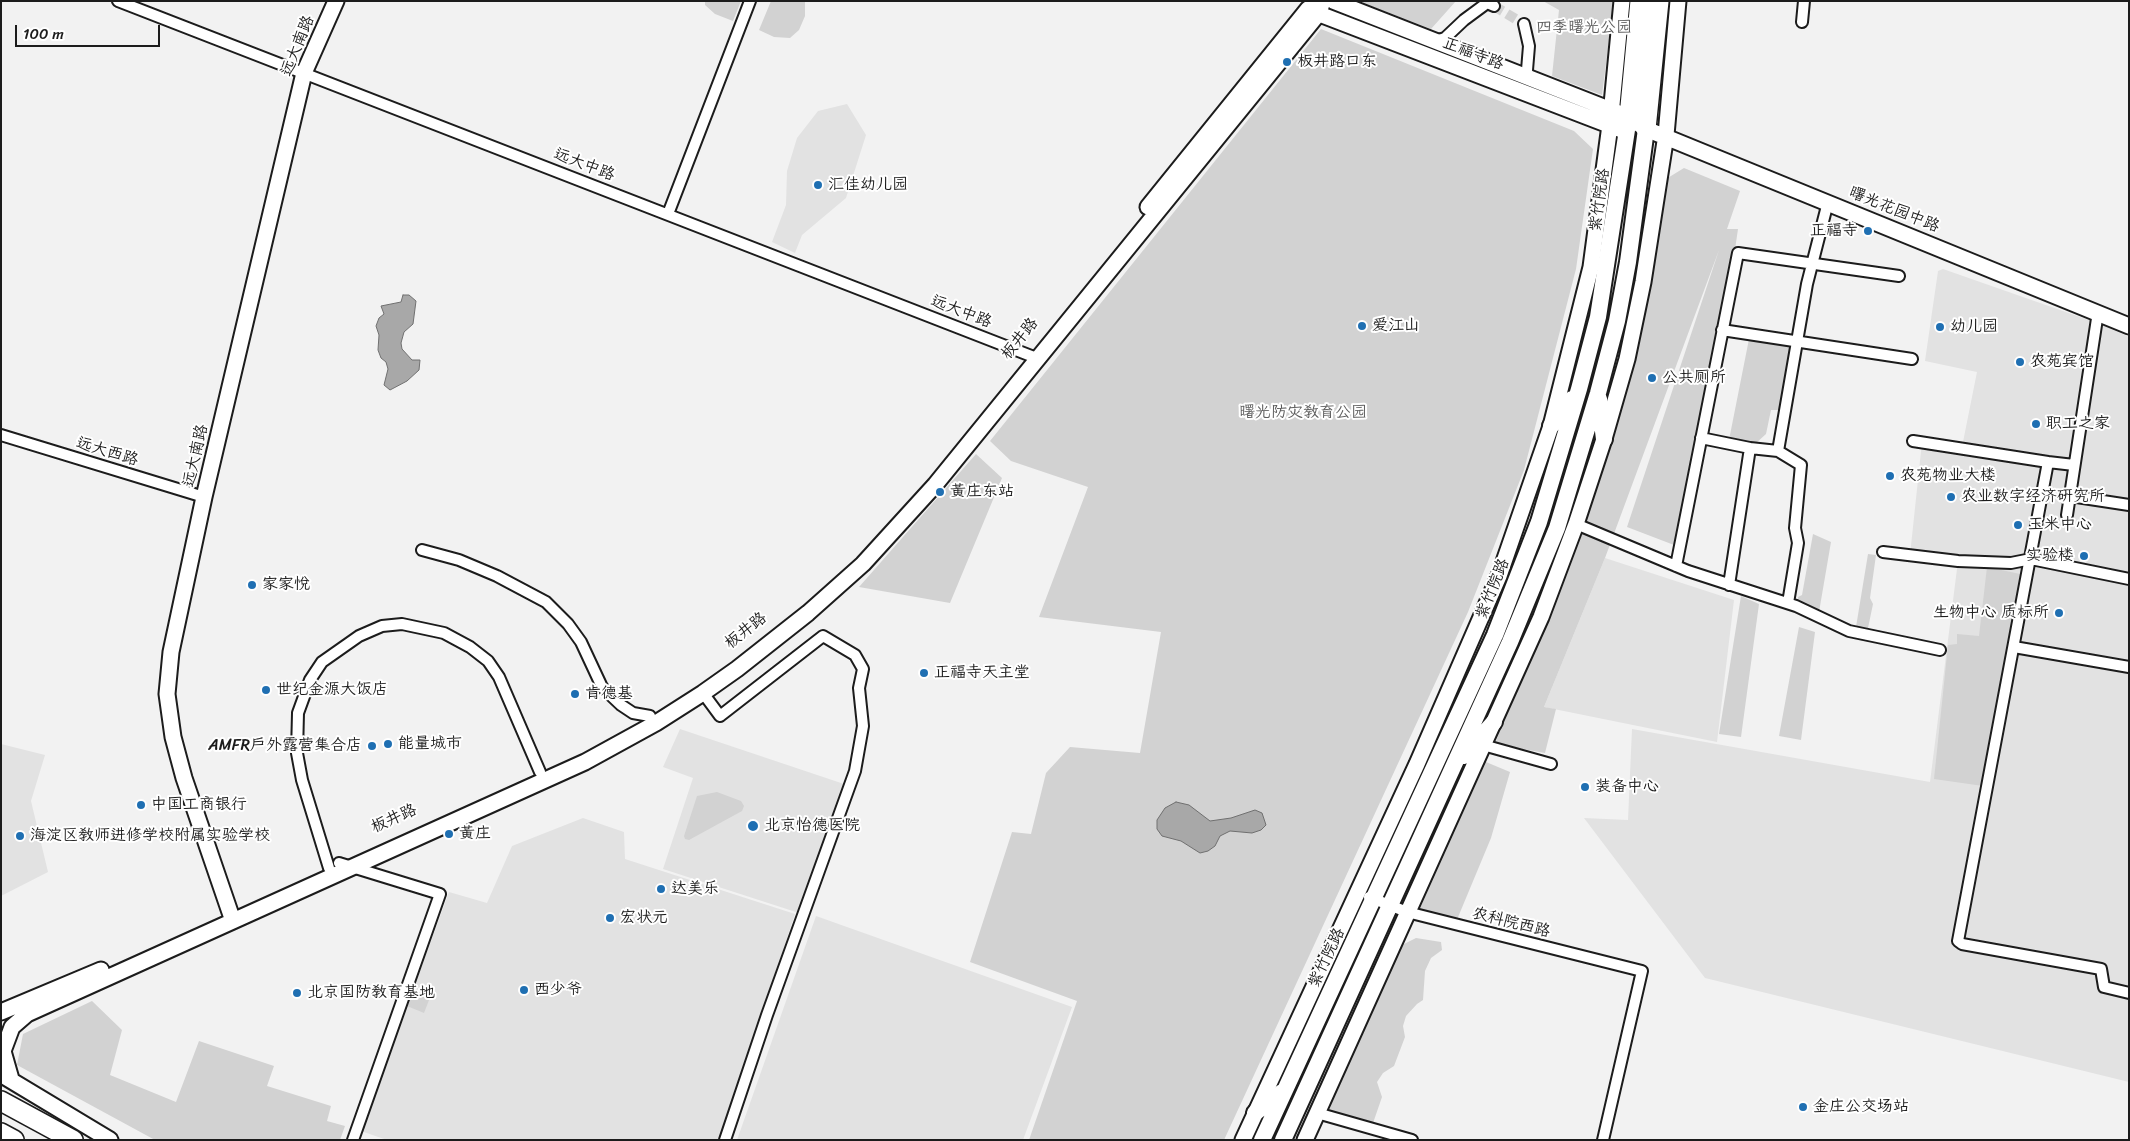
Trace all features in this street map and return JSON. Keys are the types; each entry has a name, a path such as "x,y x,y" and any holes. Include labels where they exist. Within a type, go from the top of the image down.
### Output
{"highway":[{"name":"紫竹院路","path":"1619,121 1640,1"},
{"path":"1646,129 1659,1"},
{"path":"1,1101 73,1140"},
{"path":"1,1133 14,1140"}],"main road":[{"name":"紫竹院路","path":"1262,1140 1495,635 1538,522 1579,389 1598,316 1619,121"},
{"path":"1283,1140 1510,642 1557,528 1598,393 1617,322 1628,262 1646,129"},
{"path":"1551,426 1579,389"},
{"path":"1598,393 1604,439"},
{"path":"1451,771 1494,722"},
{"path":"1255,1114 1286,1089"}],"street":[{"name":"远大中路","path":"118,1 1034,357"},
{"name":"远大南路","path":"231,917 184,778 173,737 167,694 171,652 204,498 304,73 336,1"},
{"path":"668,214 750,1"},
{"name":"正福寺路","path":"1333,1 1528,78 1619,121"},
{"name":"紫竹院路","path":"1243,1140 1358,892 1500,576 1551,426 1591,267 1619,121 1622,1"},
{"path":"1305,1140 1541,617 1576,524 1604,439 1627,359 1643,282 1666,135 1678,1"},
{"path":"1802,22 1804,1"},
{"path":"1435,41 1446,38 1464,20 1487,2 1494,6"},
{"name":"正福寺路","path":"1317,6 1619,121"},
{"name":"板井路","path":"1,1012 231,917 580,754 650,716 732,664 803,608 914,499 1034,357 1317,6"},
{"path":"1524,24 1529,46 1528,78"},
{"name":"曙光花园中路","path":"1619,121 1666,135 2129,326"},
{"path":"1778,451 1813,263 1828,202"},
{"path":"1676,566 1738,253 1899,276"},
{"path":"2067,515 2098,312"},
{"path":"1722,330 1912,359"},
{"path":"110,1140 6,1077 3,1051 12,1027 27,1014 339,866 585,762 656,723 703,693 737,670 808,613 862,564 934,485 1034,357"},
{"name":"远大西路","path":"1,435 204,498"},
{"path":"1701,438 1750,448 1778,451 1801,465 1796,528 1798,543 1788,603"},
{"path":"1913,440 2074,465"},
{"path":"1729,584 1750,448"},
{"path":"2048,462 1958,941 1962,944 2100,969 2104,987 2129,993"},
{"path":"2070,496 2129,505"},
{"path":"1576,524 1676,566 1788,603 1849,631 1940,650"},
{"path":"422,550 459,560 497,576 546,602 568,624 581,642 602,687 620,705 633,713 650,716"},
{"path":"1883,552 2011,563 2031,559 2129,579"},
{"path":"339,866 302,780 297,747 298,713 310,680 322,662 359,636 382,626 402,624 444,633 470,647 488,661 499,677 540,772"},
{"path":"703,693 720,716 823,636 854,655 864,669 858,688 863,726 856,771 767,1015 725,1140"},
{"path":"2014,646 2129,667"},
{"path":"1484,744 1551,764"},
{"path":"339,866 440,894 353,1140"},
{"name":"农科院西路","path":"1358,892 1407,912 1642,971 1603,1140"},
{"path":"1317,1113 1412,1140"}],"shaded area":[{"name":"汇佳幼儿园","path":"847,104 866,135 846,198 802,235 795,253 772,242 786,205 787,171 797,138 818,111"},
{"path":"1943,269 2100,324 2129,337 2129,1082 1705,978 1584,818 1628,820 1632,729 1930,782 1958,561 1910,555 1922,442 1963,442 1977,372 1925,361 1938,271"},
{"path":"403,295 409,295 416,301 413,324 404,332 401,343 402,349 412,360 420,360 419,370 407,381 390,390 384,385 388,369 378,350 379,335 376,326 379,318 384,314 381,306 401,302"},
{"path":"1605,558 1734,600 1717,742 1544,707"},
{"name":"北京怡德医院","path":"680,729 844,784 799,913 663,869 693,778 663,767"},
{"name":"海淀区教师进修学校附属实验学校","path":"1,744 45,755 31,801 48,872 1,896"},
{"path":"1176,802 1189,805 1210,821 1231,818 1255,810 1262,813 1266,825 1261,830 1252,833 1230,831 1220,836 1215,846 1208,851 1200,853 1181,841 1162,836 1157,829 1157,820 1165,808"},
{"path":"583,818 624,832 625,859 795,914 720,1140 387,1140 361,1131 449,892 487,903 512,846"},
{"path":"816,916 1072,1007 1023,1140 737,1140"}],"green space":[{"path":"705,1 741,1 733,21 715,14 705,5"},
{"path":"771,1 805,1 805,16 799,30 790,38 774,37 759,30"},
{"path":"1358,1 1456,1 1431,29"},
{"name":"四季曙光公园","path":"1543,1 1614,1 1602,95 1552,76 1559,10"},
{"name":"曙光防灾教育公园","path":"1321,29 1574,131 1593,149 1576,269 1524,470 1468,612 1224,1140 1029,1140 1077,1001 970,962 1012,832 1031,834 1046,773 1070,747 1140,753 1161,632 1039,617 1088,487 1011,461 990,441"},
{"path":"1684,168 1740,191 1727,229 1738,229 1732,270 1674,545 1627,527 1719,250 1605,558 1544,707 1556,709 1545,753 1495,744 1576,524 1630,367 1666,179"},
{"path":"1749,339 1794,345 1783,410 1771,410 1766,434 1755,444 1729,440"},
{"path":"976,454 1002,478 950,603 859,587"},
{"path":"1813,534 1831,542 1819,612 1799,606 1798,597 1802,595"},
{"path":"1868,554 1876,555 1870,598 1873,604 1868,628 1856,627"},
{"path":"1987,567 2025,575 1983,786 1934,779 1948,645 1957,644 1957,634 1979,636"},
{"path":"1741,596 1759,604 1741,737 1719,734"},
{"path":"1799,627 1815,632 1801,740 1779,736"},
{"path":"1486,762 1510,772 1491,838 1456,922 1418,913"},
{"path":"717,792 741,801 744,806 742,811 689,840 685,839 684,836 697,796"},
{"path":"1416,938 1441,942 1442,950 1431,958 1425,971 1423,1000 1406,1016 1403,1026 1405,1037 1394,1066 1383,1073 1377,1082 1382,1097 1372,1126 1329,1114 1331,1103 1402,945"},
{"path":"414,989 431,995 424,1013 407,1006"},
{"path":"92,1001 122,1030 110,1075 176,1102 199,1041 274,1066 267,1086 331,1106 327,1121 345,1126 340,1140 155,1140 17,1065 23,1034"}],"tunnel":[{"path":"1494,6 1524,24"}],"place":[{"name":"板井路口东","path":"1287,62"},
{"name":"汇佳幼儿园","path":"818,185"},
{"name":"正福寺","path":"1868,231"},
{"name":"爱江山","path":"1362,326"},
{"name":"幼儿园","path":"1940,327"},
{"name":"农苑宾馆","path":"2020,362"},
{"name":"公共厕所","path":"1652,378"},
{"name":"职工之家","path":"2036,424"},
{"name":"农苑物业大楼","path":"1890,476"},
{"name":"黄庄东站","path":"940,492"},
{"name":"农业数字经济研究所","path":"1951,497"},
{"name":"玉米中心","path":"2018,525"},
{"name":"实验楼","path":"2084,556"},
{"name":"家家悦","path":"252,585"},
{"name":"生物中心 质标所","path":"2059,613"},
{"name":"正福寺天主堂","path":"924,673"},
{"name":"世纪金源大饭店","path":"266,690"},
{"name":"肯德基","path":"575,694"},
{"name":"能量城市","path":"388,744"},
{"name":"AMFR户外露营集合店","path":"372,746"},
{"name":"装备中心","path":"1585,787"},
{"name":"中国工商银行","path":"141,805"},
{"name":"北京怡德医院","path":"753,826"},
{"name":"黄庄","path":"449,834"},
{"name":"海淀区教师进修学校附属实验学校","path":"20,836"},
{"name":"达美乐","path":"661,889"},
{"name":"宏状元","path":"610,918"},
{"name":"西少爷","path":"524,990"},
{"name":"北京国防教育基地","path":"297,993"},
{"name":"金庄公交场站","path":"1803,1107"}]}
